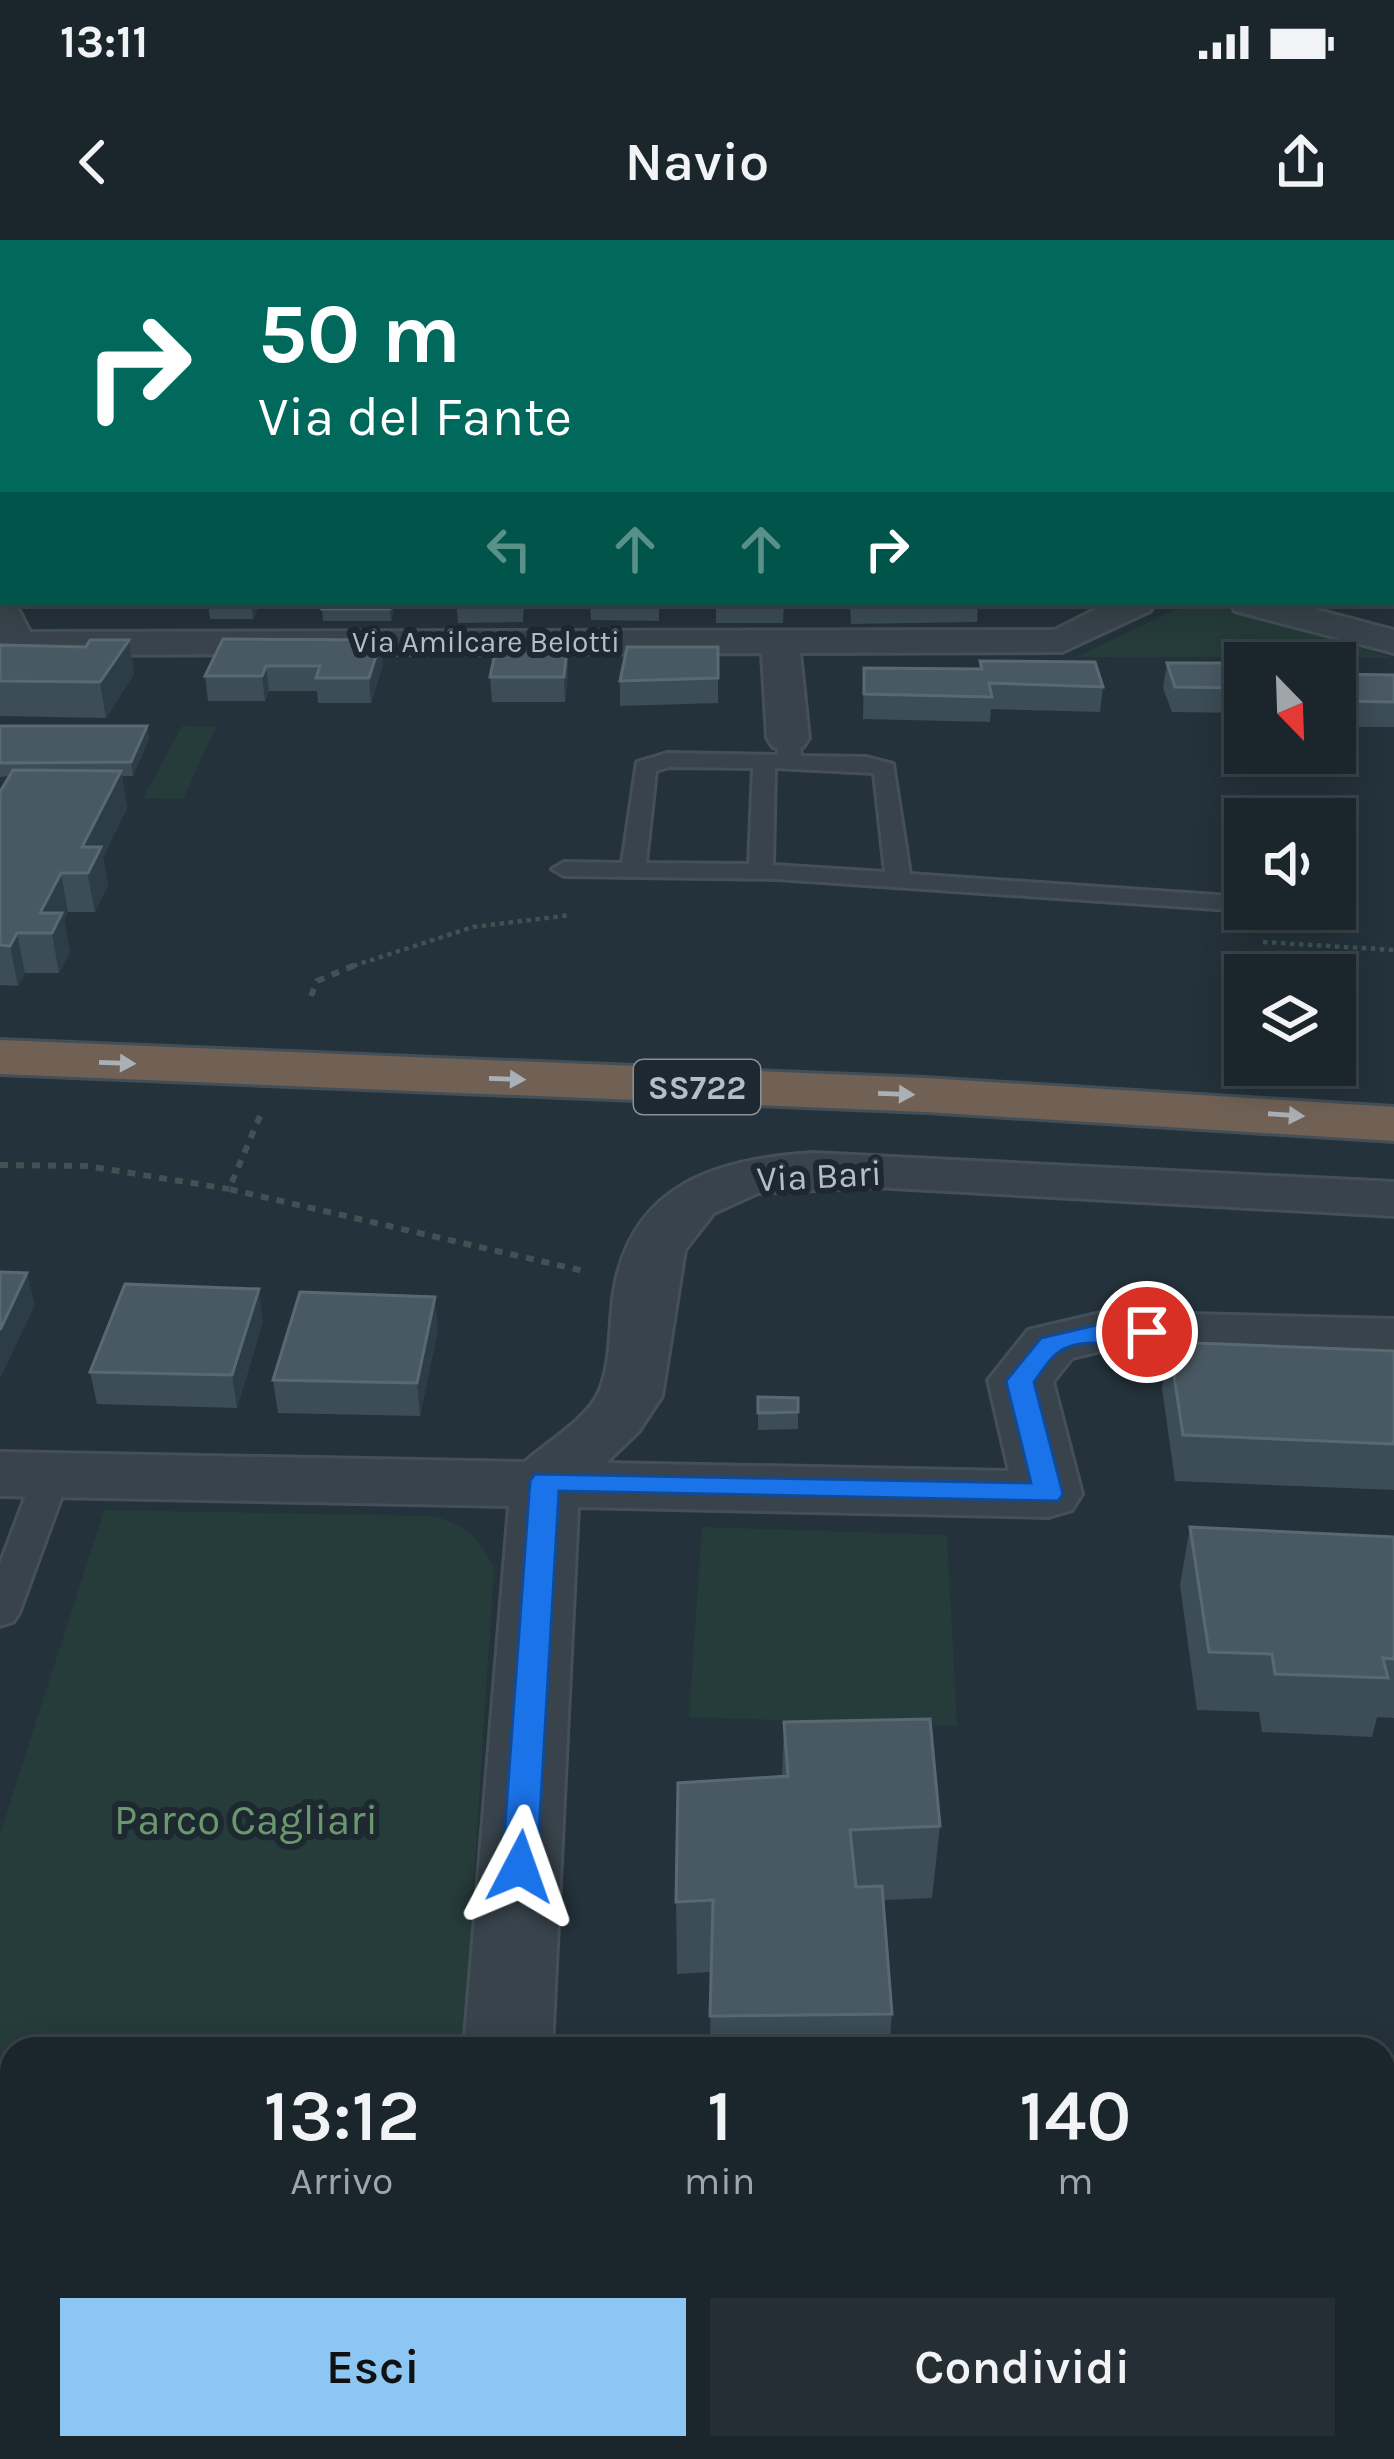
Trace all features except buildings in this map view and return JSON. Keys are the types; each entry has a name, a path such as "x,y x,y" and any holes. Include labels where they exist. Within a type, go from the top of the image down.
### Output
{"highway":[{"name":"SS722","path":"0,1018 1077,1058 1394,1080"},
{"name":"SS722","path":"0,1058 926,1095 1394,1124"}],"street":[{"name":"Via Amilcare Belotti","path":"0,608 16,644 1061,640 1131,606"},
{"path":"1259,606 1394,642"},
{"path":"779,640 781,754"},
{"name":"Via Bari","path":"545,1481 629,1400 655,1249 686,1208 727,1180 796,1169 1200,1185 1394,1199"},
{"path":"26,1474 1048,1494 1020,1381 1050,1344 1105,1331 1394,1338"},
{"path":"509,2037 545,1481"}],"lane":[{"path":"761,872 781,754"},
{"path":"633,870 645,767 667,760 781,754 885,769 898,879"},
{"path":"564,869 761,872 1224,902"},
{"path":"0,1613 26,1474"}],"path":[{"path":"310,996 317,981 386,952 452,933 579,915"},
{"path":"1254,942 1394,950"},
{"path":"230,1189 268,1098"},
{"path":"0,1165 87,1166 230,1189 649,1286"}],"green space":[{"path":"1201,606 1238,611 1340,642 1224,642 1224,657 1076,657 1172,611"},
{"path":"1356,647 1393,658 1356,658"},
{"path":"182,726 216,727 183,799 143,798"},
{"name":"Parco Cagliari","path":"104,1510 434,1516 471,1534 494,1568 464,2037 0,2037 0,1834"},
{"path":"702,1527 947,1535 957,1726 689,1717"}],"route":[{"path":"520,1867 545,1481 1048,1494 1020,1381 1050,1344 1105,1331 1147,1332"}]}
